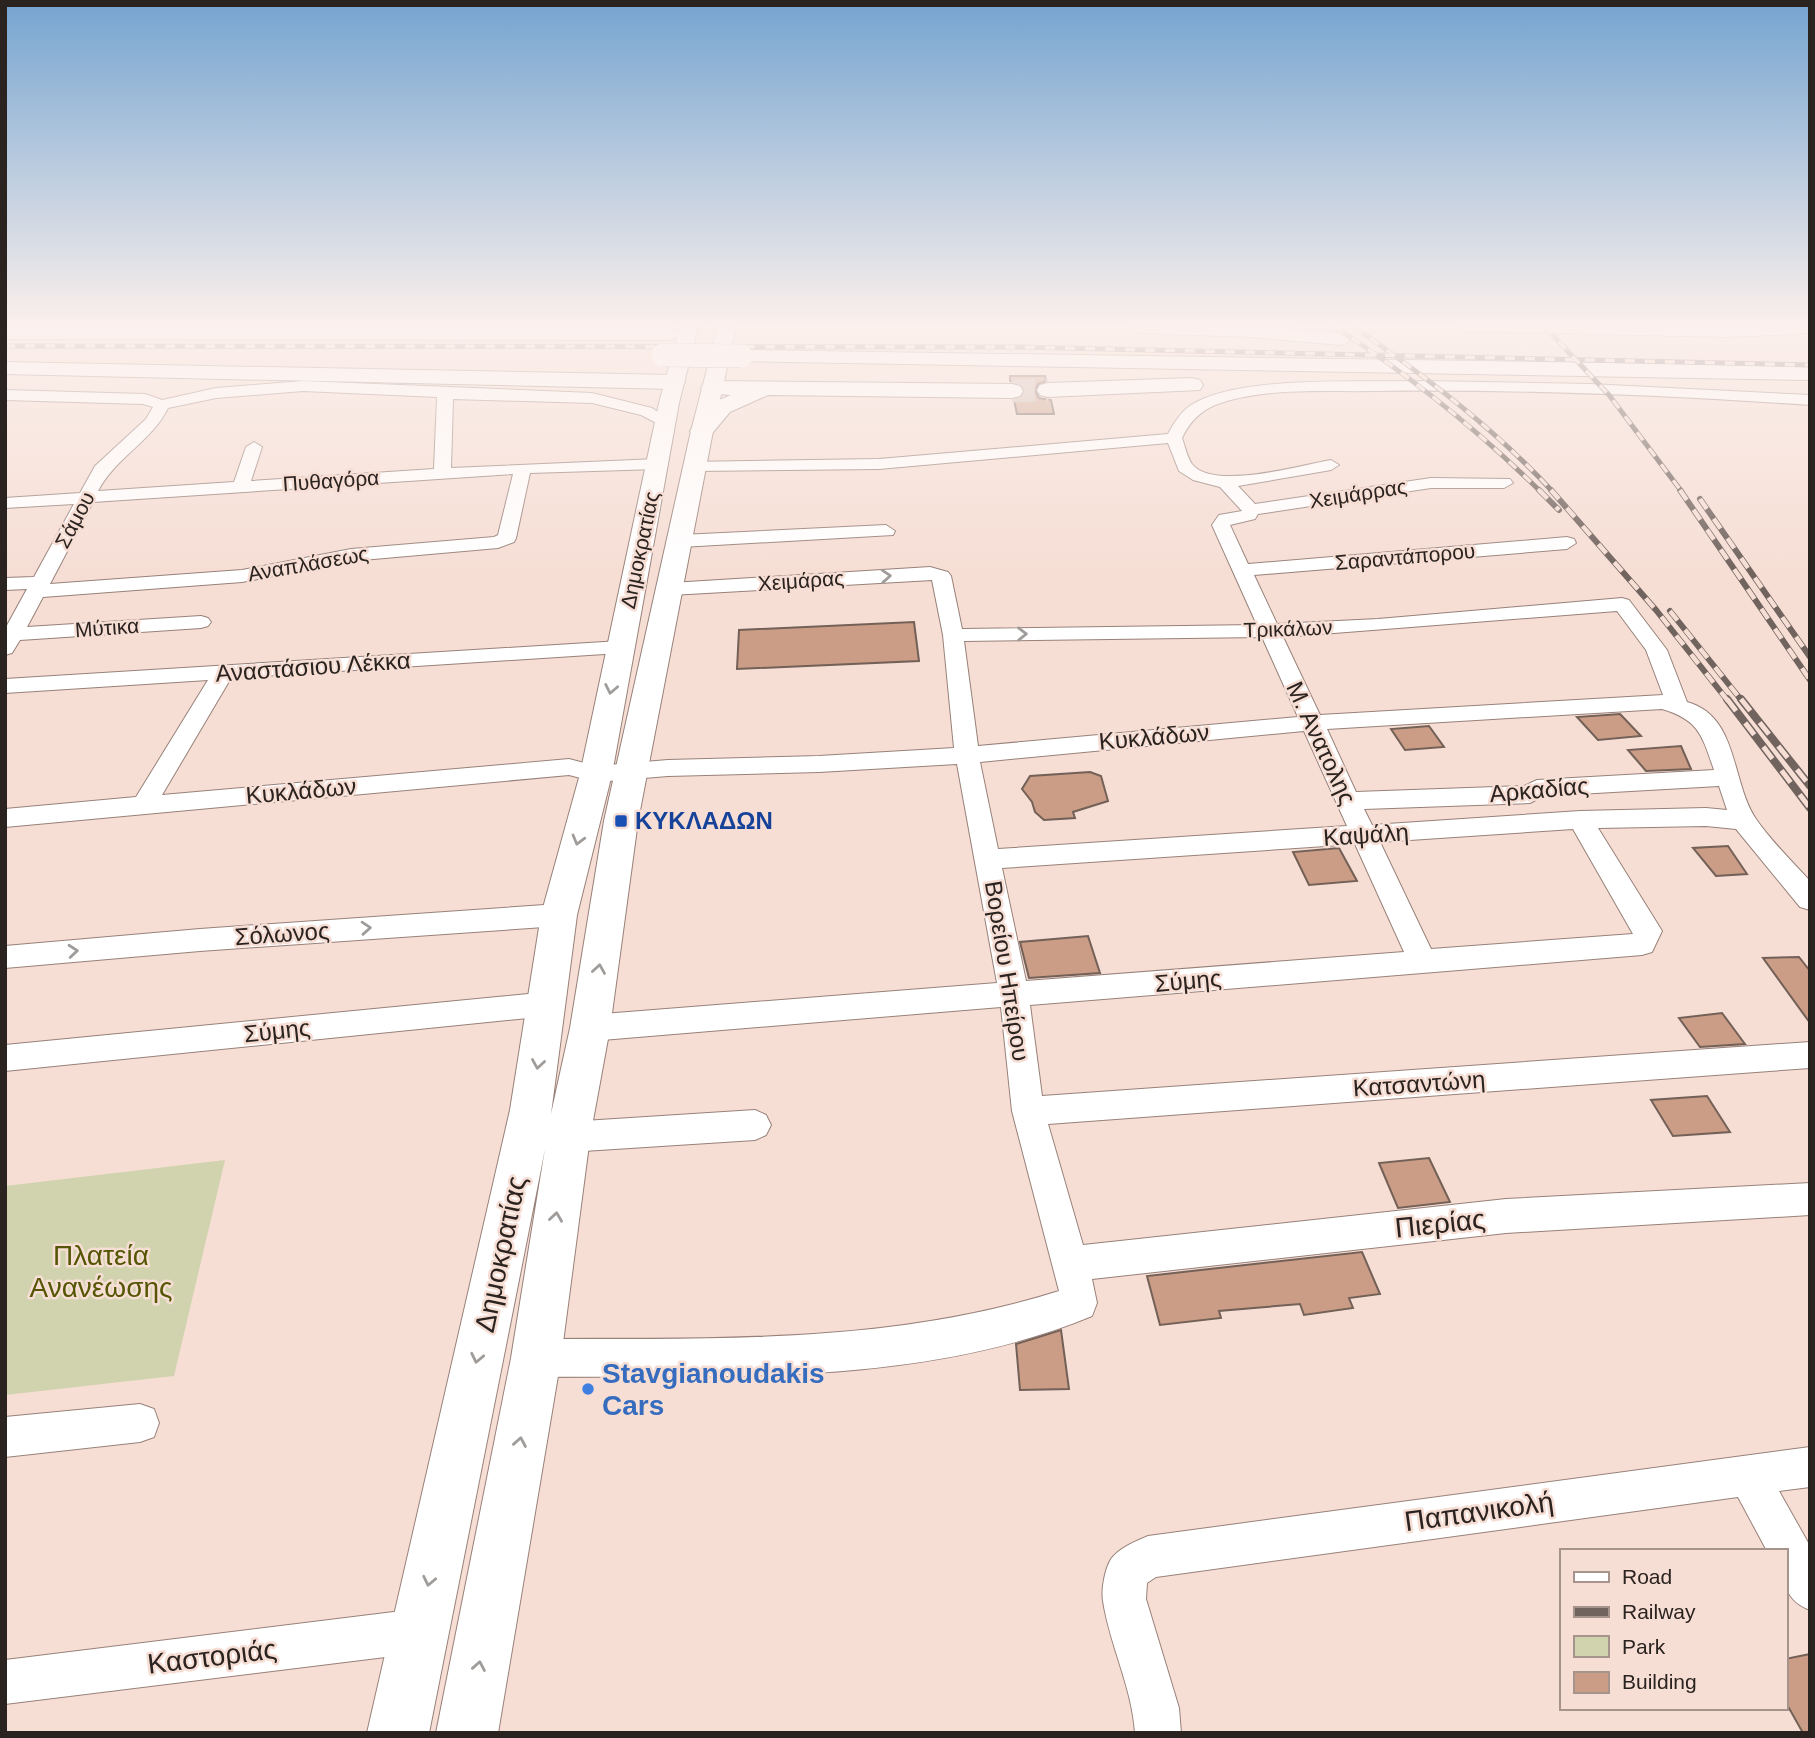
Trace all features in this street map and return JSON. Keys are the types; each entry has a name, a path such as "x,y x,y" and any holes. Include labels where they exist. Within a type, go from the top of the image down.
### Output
{"highway":[{"path":"702,431 721,408"}],"main road":[{"name":"Δημοκρατίας","path":"467,1733 536,1358 568,1137 590,1028 621,821 614,774 620,647 668,408"},
{"name":"Δημοκρατίας","path":"398,1733 531,1110 559,915 614,774 671,589 707,408"}],"street":[{"name":"Σάμου","path":"9,642 103,467 152,422 160,408"},
{"path":"442,474 444,408"},
{"path":"1198,408 1189,413 1174,438 1182,461 1191,472 1206,479 1226,482 1331,465"},
{"path":"695,466 878,464 1174,438"},
{"path":"241,486 254,447"},
{"name":"Πυθαγόρα","path":"5,503 523,468 657,464"},
{"name":"Αναπλάσεως","path":"5,584 39,586 242,576 351,555 498,542 507,538 523,468"},
{"path":"1226,482 1251,510"},
{"name":"Χειμάρρας","path":"1221,525 1225,519 1250,515 1251,510 1432,483 1504,483"},
{"name":"Μ. Ανατολης","path":"1221,525 1422,961"},
{"path":"681,541 886,531"},
{"name":"Σαραντάπορου","path":"1243,570 1567,543"},
{"name":"Χειμάρας","path":"671,589 930,573"},
{"name":"Βορείου Ηπείρου","path":"536,1358 789,1355 925,1342 1012,1325 1079,1303 1071,1264 1028,1111 1014,996 967,755 945,583 941,576 930,573"},
{"name":"Τρικάλων","path":"953,635 1270,631 1378,625 1622,604 1660,653 1670,677 1676,704"},
{"name":"Μύτικα","path":"9,642 201,622"},
{"name":"Αναστάσιου Λέκκα","path":"5,686 620,647"},
{"path":"144,805 224,672"},
{"name":"Κυκλάδων","path":"5,818 569,767 614,774 668,768 819,764 967,755 1310,723 1648,702 1676,704"},
{"path":"1676,704 1690,710 1713,733 1743,821 1810,900"},
{"name":"Αρκαδίας","path":"1348,801 1530,794 1537,788 1729,777"},
{"name":"Καψάλη","path":"988,859 1580,820 1706,817 1743,821"},
{"name":"Σύμης","path":"590,1028 1642,944 1648,930 1580,820"},
{"name":"Σόλωνος","path":"5,957 201,940 559,915"},
{"name":"Σύμης","path":"5,1058 548,1004"},
{"name":"Κατσαντώνη","path":"1028,1111 1810,1055"},
{"path":"568,1137 755,1125"},
{"name":"Πιερίας","path":"1071,1264 1506,1216 1810,1199"},
{"path":"5,1437 140,1423"},
{"name":"Παπανικολή","path":"1158,1733 1156,1709 1124,1599 1127,1572 1148,1557 1810,1467"},
{"path":"1748,1474 1810,1589"},
{"name":"Καστοριάς","path":"5,1682 418,1630"}],"green space":[{"name":"Πλατεία Ανανέωσης","path":"225,1160 174,1376 5,1395 5,1186"}],"building":[{"path":"1016,408 1053,408 1054,414 1017,414"},
{"path":"914,622 919,661 737,669 739,630"},
{"path":"1620,714 1641,736 1598,740 1577,717"},
{"path":"1429,726 1444,747 1405,750 1391,729"},
{"path":"1681,746 1691,769 1646,771 1628,750"},
{"path":"1090,772 1101,776 1108,801 1073,812 1075,818 1044,820 1035,812 1032,802 1022,789 1030,776"},
{"path":"1728,846 1747,874 1716,876 1693,848"},
{"path":"1339,848 1357,881 1309,885 1293,852"},
{"path":"1088,936 1100,973 1029,978 1020,942"},
{"path":"1799,957 1810,971 1810,1023 1763,958"},
{"path":"1722,1013 1745,1044 1700,1047 1679,1018"},
{"path":"1707,1096 1730,1132 1673,1136 1651,1100"},
{"path":"1429,1158 1450,1202 1398,1208 1379,1163"},
{"path":"1362,1252 1380,1294 1349,1298 1353,1308 1304,1315 1300,1304 1219,1311 1221,1318 1160,1325 1147,1276"},
{"path":"1061,1330 1069,1389 1020,1390 1016,1344"},
{"path":"1810,1654 1810,1733 1803,1733 1787,1705 1787,1659"}],"railway":[{"path":"1447,408 1541,492"},
{"path":"1463,408 1507,446 1551,490"},
{"path":"1619,408 1682,492"},
{"path":"1551,490 1656,610 1728,701"},
{"path":"1680,490 1810,680"},
{"path":"1541,492 1559,510"},
{"path":"1700,499 1810,657"},
{"path":"1670,611 1742,701"},
{"path":"1727,699 1810,808"},
{"path":"1741,699 1810,786"}],"place":[{"name":"ΚΥΚΛΑΔΩΝ","path":"621,821"},
{"name":"Stavgianoudakis Cars","path":"588,1389"}]}
